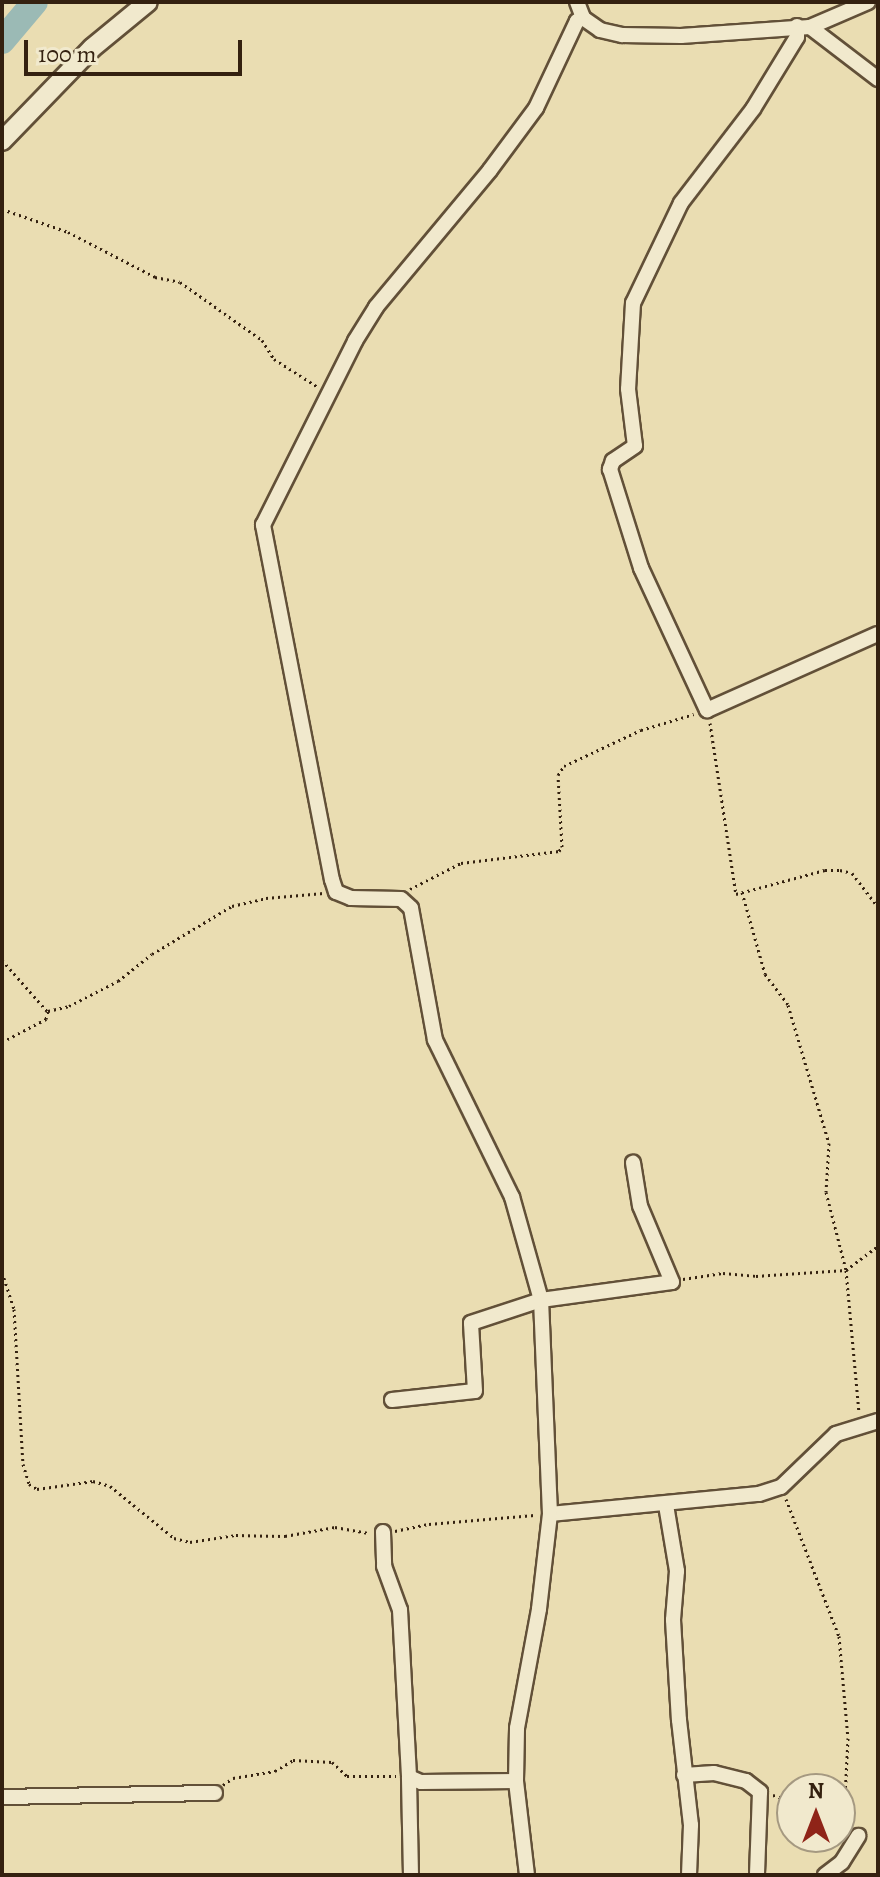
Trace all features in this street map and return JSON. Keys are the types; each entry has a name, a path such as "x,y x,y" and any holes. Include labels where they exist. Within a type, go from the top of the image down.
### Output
{"street":[{"path":"2,141 92,48 148,2"},
{"path":"577,2 583,18 600,30 622,35 681,36 804,26 868,2"},
{"path":"527,1875 516,1781 517,1728 539,1609 550,1514 541,1300 512,1197 435,1040 413,918 406,901 351,898 336,892 263,525 328,393 376,307 490,170 536,108 577,21 583,18"},
{"path":"804,26 878,79"},
{"path":"804,26 753,109 681,203 633,303 628,389 635,446 613,461 610,469 641,568 707,710 878,634"},
{"path":"392,1400 475,1391 471,1323 541,1300 672,1282 640,1206 633,1163"},
{"path":"550,1514 759,1494 781,1487 836,1434 859,1424 878,1421"},
{"path":"666,1505 678,1580 673,1620 684,1775 691,1825 689,1875"},
{"path":"383,1532 384,1566 400,1610 411,1875"},
{"path":"684,1775 714,1773 746,1781 760,1792 757,1875"},
{"path":"409,1777 421,1782 516,1781"},
{"path":"2,1797 215,1793"},
{"path":"825,1875 842,1862 858,1836"}],"path":[{"path":"2,209 68,232 155,277 180,282 262,340 274,359 328,393"},
{"path":"406,901 410,889 461,863 559,851 562,847 558,775 564,766 641,730 707,710 736,894 825,870 840,870 852,873 878,907"},
{"path":"48,1011 69,1006 118,981 152,954 232,906 266,898 336,892"},
{"path":"742,892 765,974 788,1005 829,1143 826,1192 846,1270 859,1424"},
{"path":"2,960 48,1011"},
{"path":"2,1042 46,1019 48,1011"},
{"path":"672,1282 702,1275 756,1276 846,1270 878,1246"},
{"path":"2,1272 14,1309 23,1464 29,1484 37,1489 93,1481 110,1486 174,1538 190,1542 236,1535 285,1536 335,1527 383,1532 429,1524 550,1514"},
{"path":"781,1487 839,1636 848,1738 845,1773"},
{"path":"215,1793 233,1778 275,1771 293,1760 332,1762 347,1776 409,1777"},
{"path":"760,1792 776,1796"}],"waterway":[{"path":"2,41 35,2"}]}
